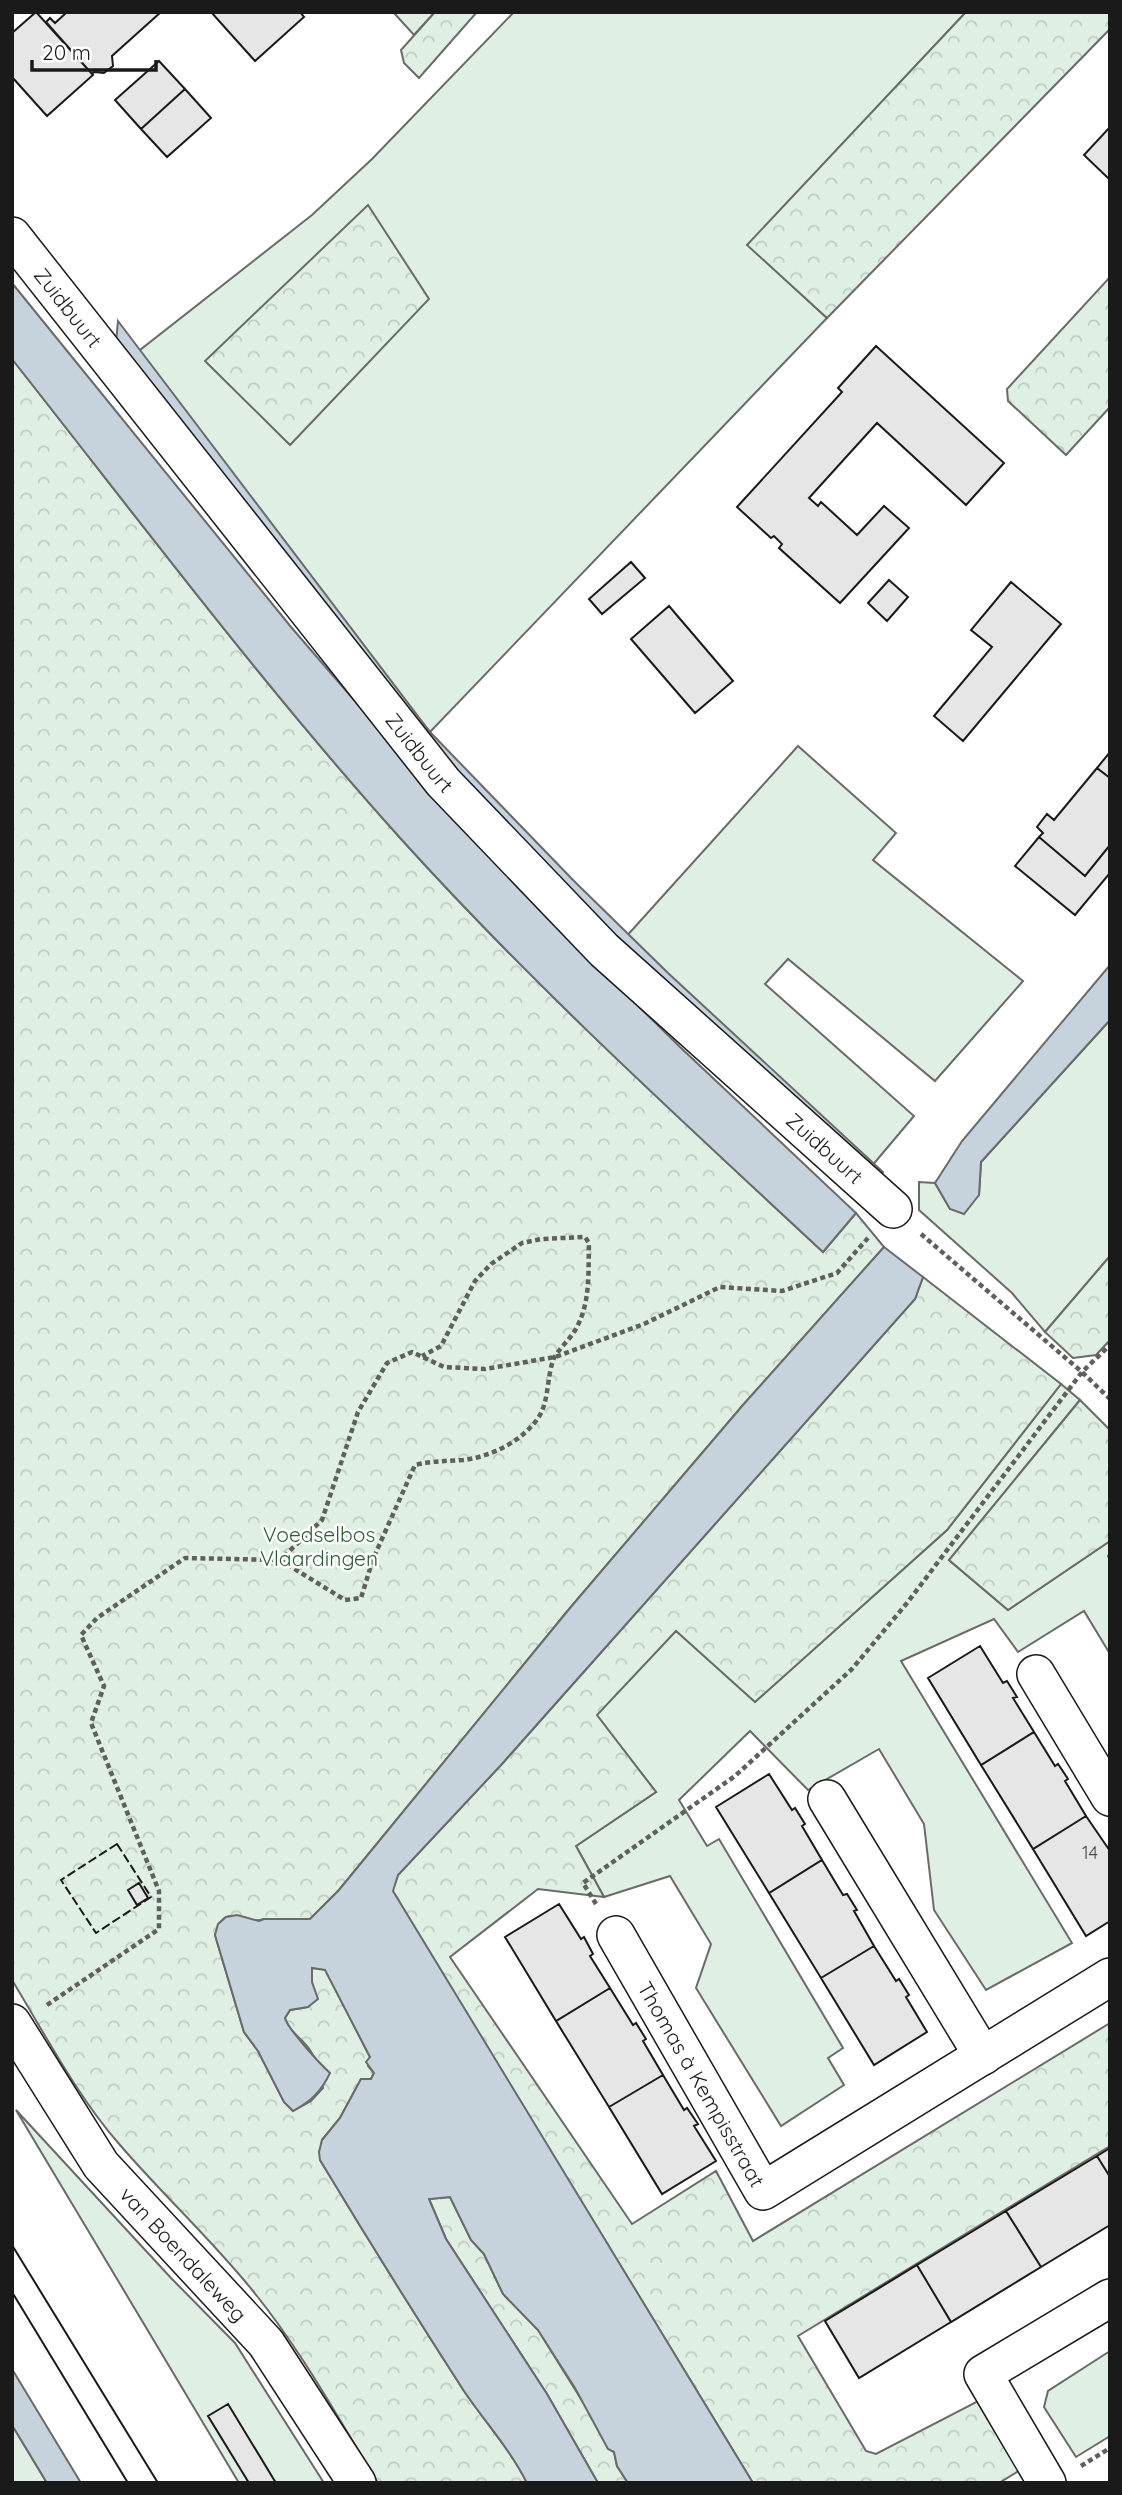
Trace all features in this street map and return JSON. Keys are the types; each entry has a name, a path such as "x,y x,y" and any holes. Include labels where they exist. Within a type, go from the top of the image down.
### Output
{"street":[{"name":"Zuidbuurt","path":"12,236 443,782 604,950 893,1209"},
{"path":"1036,1674 1110,1797"},
{"path":"827,1799 983,2056"},
{"name":"Thomas à Kempisstraat","path":"616,1935 763,2191 1110,1977"},
{"name":"van Boendaleweg","path":"13,2025 101,2165 266,2343 357,2483"},
{"path":"1046,2482 983,2374 1110,2298"}],"path":[{"path":"280,1560 322,1520 358,1412 387,1363 412,1352 444,1367 485,1369 555,1357 644,1324 720,1287 782,1291 837,1273 893,1209 1110,1399"},
{"path":"13,2025 159,1929 159,1891 91,1723 104,1686 81,1635 97,1618 185,1558 280,1560 345,1600 361,1598 373,1559 415,1465 435,1460 465,1460 496,1451 523,1435 541,1414 555,1357 575,1331 589,1291 589,1244 585,1237 541,1239 522,1243 491,1264 475,1281 440,1346 422,1356"},
{"path":"616,1935 583,1883 735,1776 852,1669 906,1603 1082,1373 1110,1345"}],"green space":[{"path":"393,12 435,12 414,35"},
{"path":"435,12 477,12 419,78 404,63 401,50"},
{"path":"514,12 966,12 748,245 827,318 430,732 126,361 312,215 372,159"},
{"path":"966,12 1110,12 1110,29 827,318 747,245"},
{"path":"368,205 429,299 290,445 205,361"},
{"path":"1110,277 1110,407 1066,455 1008,401 1007,389"},
{"name":"Voedselbos Vlaardingen","path":"12,359 203,603 301,723 402,840 503,947 715,1152 823,1252 856,1213 884,1247 743,1405 570,1608 339,1890 310,1919 257,1921 229,1916 219,1924 215,1935 244,2032 258,2051 284,2102 293,2111 311,2101 323,2088 313,2054 289,2027 285,2018 290,2010 308,2007 312,1968 325,1969 370,2057 368,2066 374,2073 371,2079 361,2079 340,2118 322,2140 320,2160 464,2391 527,2483 378,2483 319,2385 271,2314 221,2254 104,2126 63,2065 12,1980"},
{"path":"798,746 896,833 873,860 1023,981 935,1081 788,959 765,984 914,1116 871,1167 624,939"},
{"path":"1110,1020 1110,1256 1045,1332 1012,1293 919,1210 919,1182 935,1183 950,1209 979,1195 981,1162"},
{"path":"1110,1256 1110,1340 1096,1355 1073,1358 1045,1332"},
{"path":"923,1277 1061,1384 947,1530 755,1702 676,1631 597,1715 656,1792 576,1846 604,1897 538,1889 450,1957 632,2224 716,2171 753,2241 1110,2023 1110,2146 798,2336 866,2451 876,2454 984,2398 1025,2467 999,2483 753,2483 392,1891 398,1875 501,1765 915,1299"},
{"path":"1061,1384 1080,1400 949,1560 1008,1610 1110,1541 1110,1654 1084,1611 1018,1652 994,1619 901,1661 1072,1943 986,1990 934,1910 924,1824 879,1749 808,1790 750,1731 679,1800 707,1846 719,1839 843,2048 828,2058 844,2085 781,2126 696,1988 711,1944 670,1876 604,1897 576,1846 656,1792 596,1715 676,1630 755,1702 947,1530"},
{"path":"1080,1400 1110,1430 1110,1541 1008,1610 949,1560"},
{"path":"16,2110 171,2278 235,2343 324,2483 239,2483"},
{"path":"450,2197 471,2240 484,2254 503,2294 538,2330 614,2452 617,2466 628,2483 598,2483 547,2394 446,2239 429,2199"},
{"path":"1110,2351 1110,2436 1076,2457 1044,2407 1048,2391"},
{"path":"12,2425 47,2483 12,2483"}],"shaded area":[{"path":"12,283 291,627 461,824 574,943 856,1213 823,1252 715,1152 503,947 402,840 301,723 203,603 12,359"},
{"path":"118,321 430,732 574,881 668,973 883,1172 877,1179 638,962 445,764 116,342"},
{"path":"1110,965 1110,1020 981,1162 979,1195 964,1214 950,1209 935,1183 962,1141"},
{"path":"884,1247 923,1277 915,1299 501,1765 398,1875 393,1891 753,2483 628,2483 617,2466 614,2452 608,2449 575,2388 538,2330 503,2294 484,2254 471,2240 450,2197 429,2199 446,2239 547,2394 598,2483 527,2483 464,2391 320,2160 322,2140 340,2118 361,2079 371,2079 374,2073 366,2062 370,2057 325,1970 312,1968 312,1982 318,1999 308,2007 290,2010 285,2018 298,2038 330,2073 315,2095 293,2111 284,2102 258,2051 244,2032 215,1935 218,1924 226,1917 237,1915 259,1921 310,1919 339,1890 570,1608 743,1405"},
{"path":"12,2369 81,2483 47,2483 12,2425"}],"building":[{"path":"36,12 93,75 47,116 12,77 12,33"},
{"path":"67,12 161,12 112,56 113,66 104,73 92,74 46,22 50,18 55,23"},
{"path":"211,12 300,12 304,17 255,61"},
{"path":"159,61 185,89 141,129 115,100"},
{"path":"185,89 211,118 167,157 141,129"},
{"path":"1110,127 1110,180 1084,155"},
{"path":"876,346 1004,463 966,505 877,423 809,498 818,506 821,502 857,535 884,506 909,528 840,603 779,548 782,544 774,536 771,538 737,507 842,392 838,388"},
{"path":"631,562 645,578 602,614 589,599"},
{"path":"889,580 908,597 887,621 868,603"},
{"path":"1011,582 1061,624 963,741 934,716 992,647 971,630"},
{"path":"669,606 733,681 695,713 631,639"},
{"path":"1110,752 1110,778 1097,768"},
{"path":"1097,768 1110,778 1110,845 1085,876 1039,837 1043,833 1037,827 1047,814 1054,820"},
{"path":"1039,837 1085,876 1110,845 1110,873 1075,915 1015,866"},
{"path":"980,1646 1003,1683 1007,1681 1017,1697 1013,1698 1034,1732 981,1765 928,1678"},
{"path":"1034,1732 1055,1766 1058,1764 1068,1779 1065,1781 1086,1816 1033,1849 981,1765"},
{"path":"769,1774 792,1810 795,1808 805,1824 802,1826 822,1860 769,1893 716,1807"},
{"path":"1086,1816 1110,1851 1110,1921 1086,1936 1033,1849"},
{"path":"822,1860 843,1895 847,1894 857,1910 854,1911 874,1946 821,1978 769,1893"},
{"path":"139,1883 148,1898 137,1905 128,1890"},
{"path":"559,1904 581,1939 584,1937 593,1954 590,1956 610,1988 556,2021 505,1937"},
{"path":"874,1946 896,1981 899,1979 909,1995 906,1997 927,2032 874,2065 821,1978"},
{"path":"610,1988 633,2025 636,2023 646,2039 643,2041 663,2075 609,2107 556,2021"},
{"path":"663,2075 684,2110 687,2108 698,2124 694,2126 716,2161 662,2194 609,2107"},
{"path":"1110,2148 1110,2177 1097,2156"},
{"path":"1097,2156 1110,2177 1110,2225 1041,2267 1006,2211"},
{"path":"1006,2211 1041,2267 951,2322 917,2265"},
{"path":"917,2265 951,2322 859,2378 825,2321"},
{"path":"228,2404 276,2483 249,2483 208,2416"}],"tram line":[{"path":"12,2245 158,2483"},
{"path":"12,2292 128,2483"}],"fence":[{"path":"117,1844 151,1897 96,1933 61,1880 117,1844"}]}
